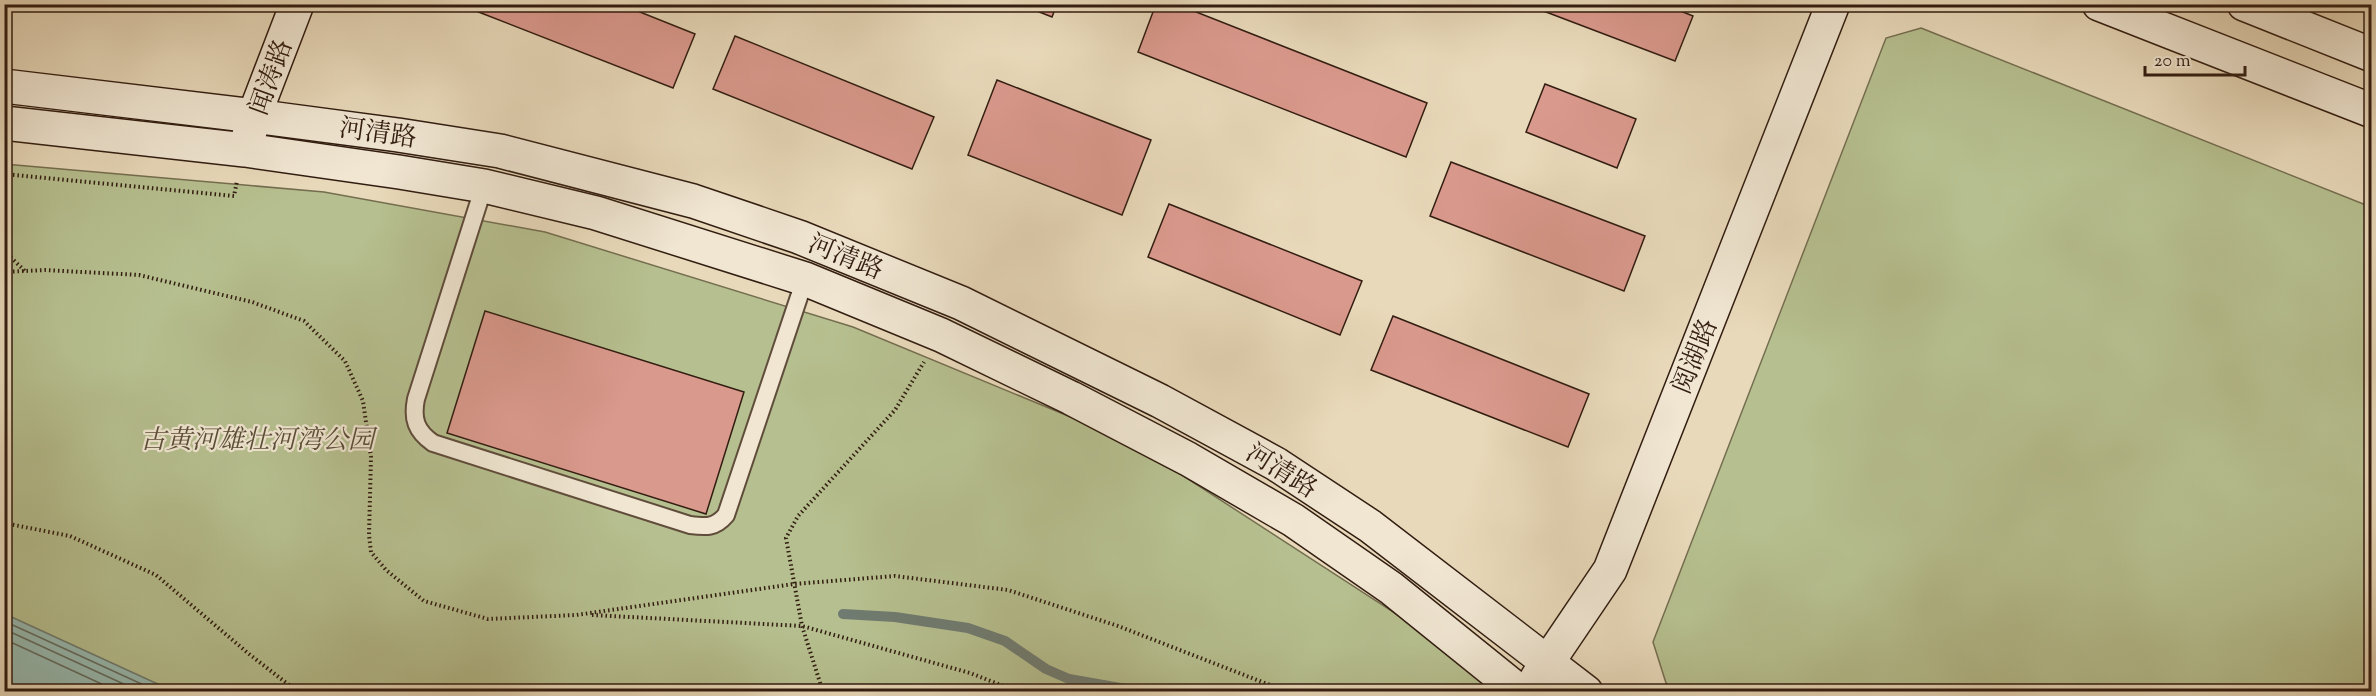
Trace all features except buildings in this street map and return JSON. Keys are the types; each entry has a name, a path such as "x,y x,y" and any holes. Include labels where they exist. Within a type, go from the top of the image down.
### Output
{"street":[{"name":"闻涛路","path":"245,150 255,116 297,4"},
{"name":"阅湖路","path":"1527,692 1610,570 1833,4"},
{"path":"2099,4 2372,111"},
{"path":"2244,4 2372,55"},
{"name":"河清路","path":"4,86 398,135 500,152 693,201 799,237 961,303 1160,401 1276,464 1370,526 1586,692"},
{"name":"河清路","path":"4,123 245,150 484,186 596,213 805,279 941,335 1188,459 1293,520 1391,588 1520,692"}],"lane":[{"path":"484,186 416,399 414,418 417,428 433,443 690,525 707,528 718,524 726,515 805,279"}],"path":[{"path":"4,174 234,196 245,150"},
{"path":"4,251 25,271"},
{"path":"823,692 802,626 786,538 798,516 895,410 941,335"},
{"path":"4,524 70,537 156,575 249,654 298,692"},
{"path":"581,614 802,626 970,673 1019,692"}],"green space":[{"path":"1921,28 2371,207 2371,691 1676,692 1666,683 1653,642 1886,38"},
{"name":"古黄河雄壮河湾公园","path":"4,164 324,192 545,232 853,327 1131,442 1415,626 1495,691 5,691"}],"water":[{"path":"5,614 173,691 5,691"}],"waterway":[{"path":"843,614 895,617 968,628 1005,641 1046,669 1069,679 1143,692"}]}
